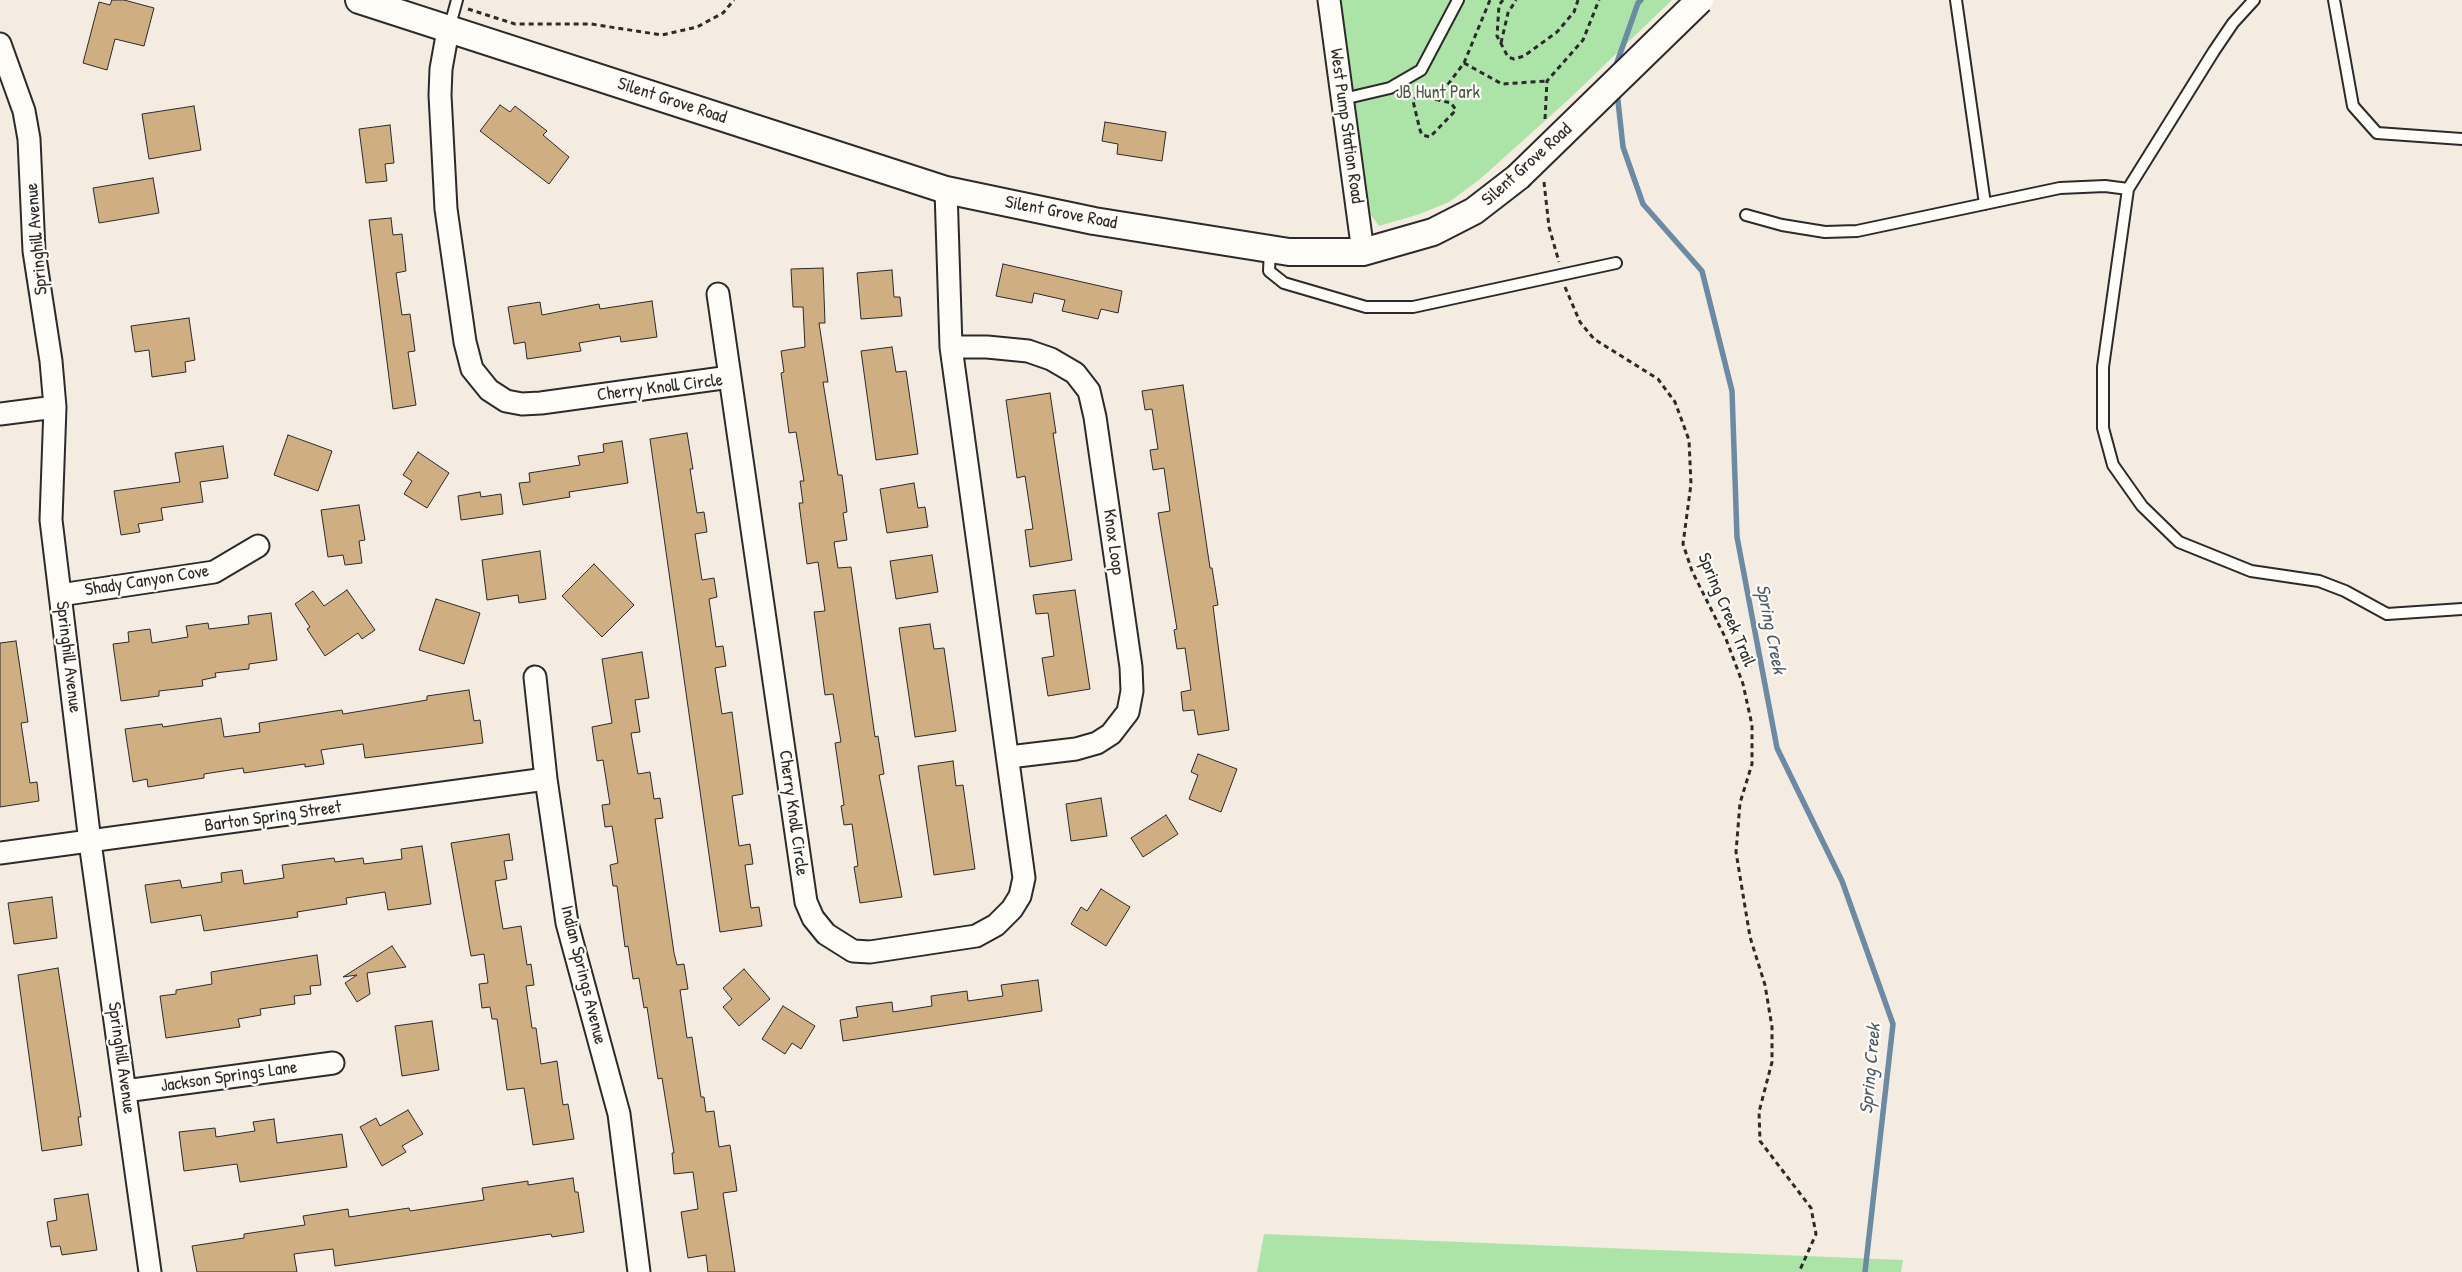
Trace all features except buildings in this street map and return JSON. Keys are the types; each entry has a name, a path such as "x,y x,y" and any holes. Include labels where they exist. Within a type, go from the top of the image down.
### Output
{"street":[{"name":"Silent Grove Road","path":"359,0 946,190 1094,221 1289,252 1364,252 1433,232 1531,178 1700,0"},
{"name":"West Pump Station Road","path":"1329,0 1364,252"},
{"name":"Cherry Knoll Circle","path":"448,30 441,69 440,95 444,182 464,342 472,369 489,390 506,401 522,404 541,403 730,377 806,902 813,918 826,934 854,951 870,952 976,936 996,925 1012,909 1020,896 1024,878 1009,757 951,346 946,190"},
{"name":"Springhill Avenue","path":"0,44 24,111 30,139 34,251 51,362 55,407 51,520 90,842 150,1272"},
{"path":"718,294 730,377"},
{"name":"Knox Loop","path":"951,346 1028,351 1051,359 1075,373 1089,391 1095,418 1131,667 1132,691 1128,712 1111,734 1097,743 1076,749 1009,757"},
{"path":"0,414 55,407"},
{"name":"Shady Canyon Cove","path":"60,595 214,572 258,546"},
{"name":"Indian Springs Avenue","path":"535,677 546,779 567,923 619,1114 636,1272"},
{"name":"Barton Spring Street","path":"0,853 546,779"},
{"name":"Jackson Springs Lane","path":"125,1091 333,1063"}],"lane":[{"path":"448,30 457,0"},
{"path":"1343,99 1390,88 1421,70 1458,0"},
{"path":"1956,0 1985,204"},
{"path":"2254,0 2233,23 2214,51 2128,189 2103,366 2103,428 2113,465 2142,506 2179,542 2251,571 2319,581 2345,591 2388,614 2462,609"},
{"path":"2334,0 2353,106 2377,133 2462,139"},
{"path":"1746,215 1825,232 1857,231 2060,188 2105,186 2128,189"},
{"path":"1270,249 1268,271 1284,283 1366,306 1413,307 1616,263"}],"path":[{"path":"487,16 515,24 591,24 662,34 697,27 723,13 734,0"},
{"path":"1437,99 1464,63 1490,0"},
{"path":"1501,44 1508,13 1516,0"},
{"path":"1501,1 1497,36 1508,57 1514,59 1524,56 1557,32 1574,12 1578,0"},
{"path":"1545,120 1547,81 1583,40 1599,0"},
{"path":"1464,63 1502,84 1547,81"},
{"path":"1418,96 1437,99 1450,103 1456,110 1433,135 1426,137 1420,130 1413,102 1418,96"},
{"name":"Spring Creek Trail","path":"1531,178 1549,227 1567,295 1580,322 1594,339 1658,379 1675,402 1689,440 1691,484 1684,544 1692,571 1726,639 1743,684 1752,725 1752,764 1740,802 1736,852 1750,937 1765,985 1772,1027 1772,1062 1759,1112 1760,1141 1811,1208 1816,1234 1799,1272"}],"green space":[{"name":"JB Hunt Park","path":"1341,0 1672,0 1567,101 1479,180 1449,202 1420,214 1379,226 1363,204 1346,101"},
{"path":"1264,1234 1903,1260 1901,1272 1257,1272"}],"waterway":[{"name":"Spring Creek","path":"1615,68 1638,3 1641,0"},
{"name":"Spring Creek","path":"1617,92 1623,147 1643,204 1702,271 1732,391 1737,537 1777,748 1842,881 1893,1024 1865,1272"}]}
